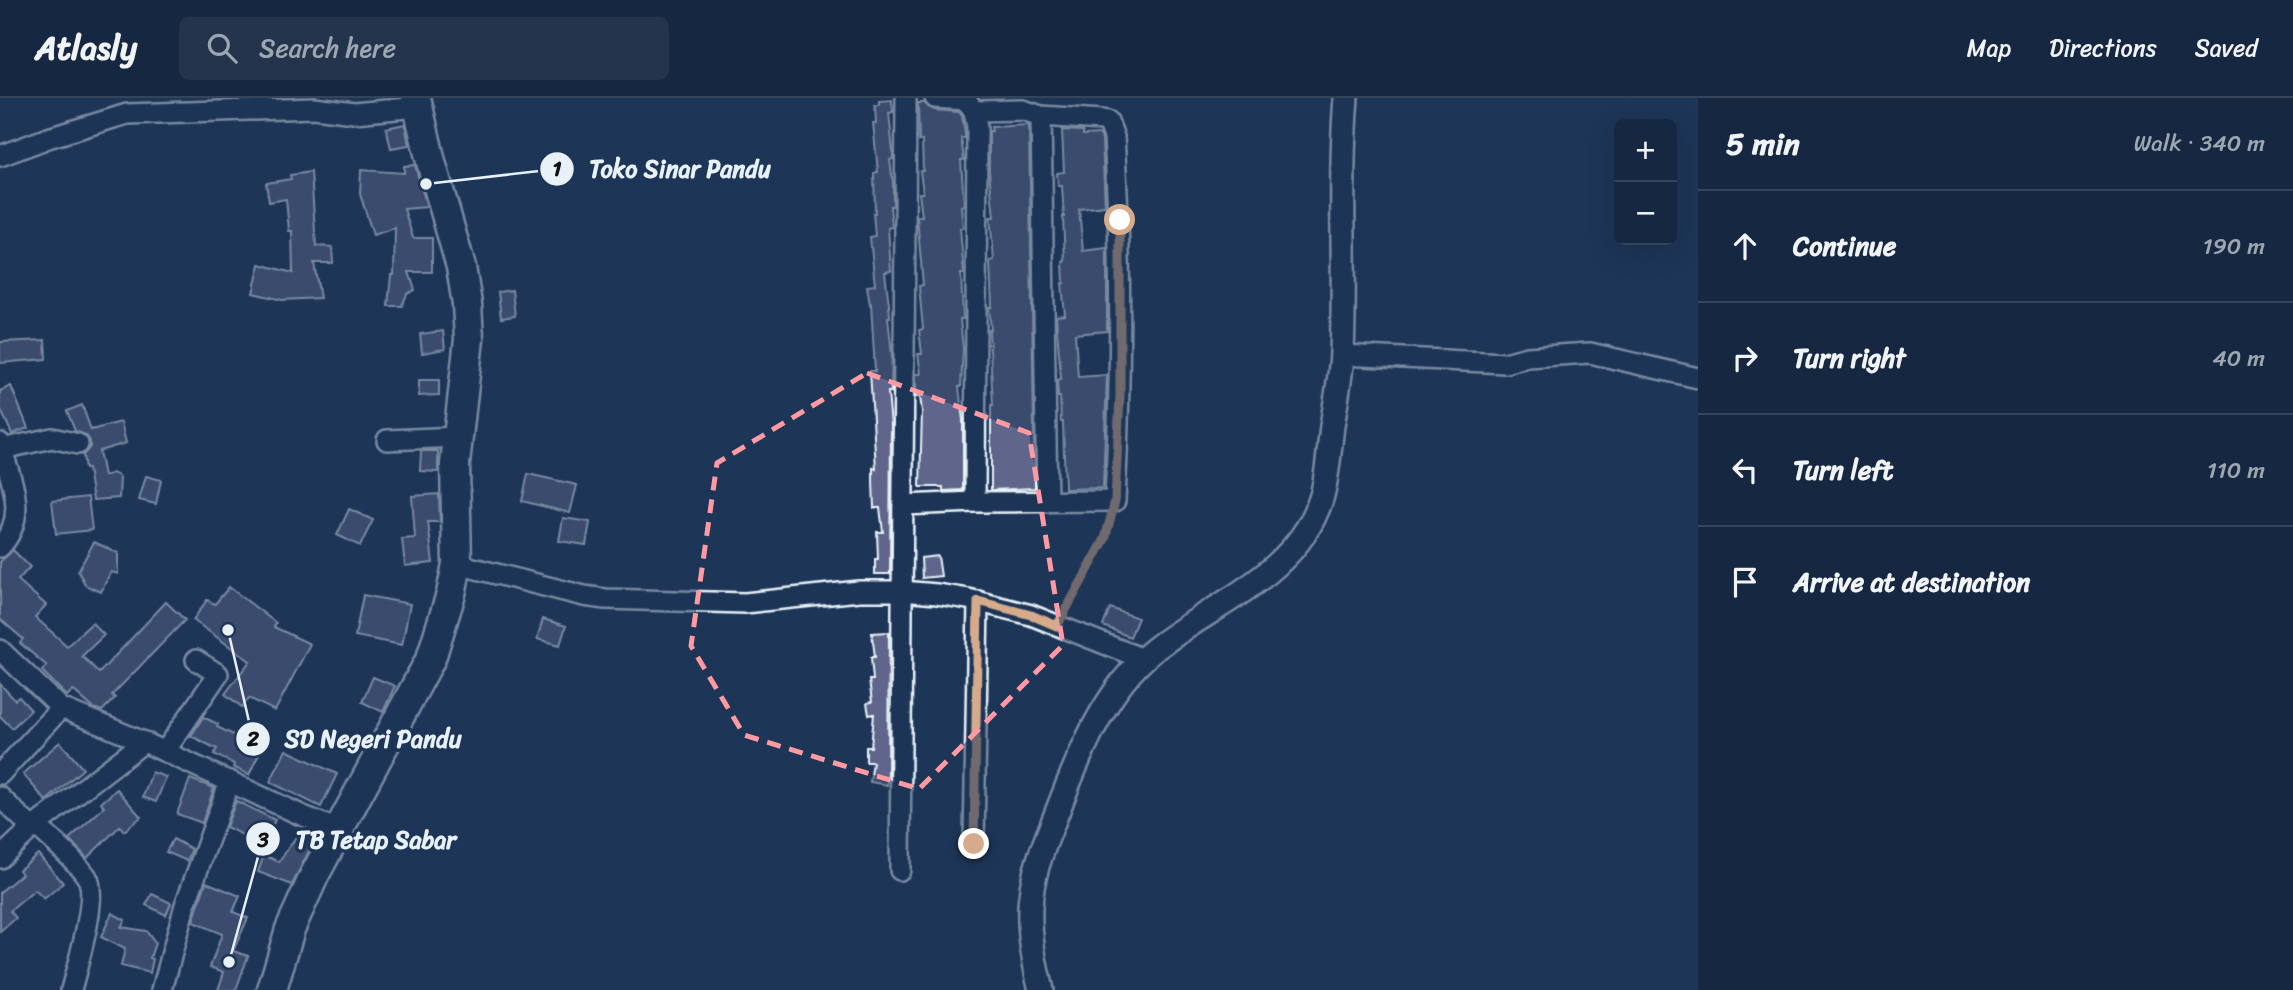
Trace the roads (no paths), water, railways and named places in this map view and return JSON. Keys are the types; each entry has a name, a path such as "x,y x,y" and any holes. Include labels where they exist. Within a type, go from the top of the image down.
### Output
{"highway":[{"path":"272,990 281,955 298,910 431,658 457,564 456,464 470,339 467,303 459,258 417,102"}],"main road":[{"path":"1041,990 1030,911 1040,855 1076,763 1111,699 1143,659 1164,642 1257,582 1272,569 1298,540 1321,499 1342,355 1346,98"}],"street":[{"path":"900,870 905,98"},
{"path":"935,98 966,100 974,111 977,127 975,502"},
{"path":"0,156 127,114 306,108 354,113 417,102"},
{"path":"904,505 1115,501 1120,396 1120,220 1113,132 1108,121 1041,117 1023,110 974,111"},
{"path":"1041,117 1047,502"},
{"path":"1342,355 1505,363 1527,357 1590,353 1698,378"},
{"path":"387,440 458,437"},
{"path":"0,547 10,536 16,517 13,483 2,456 49,439 78,444"},
{"path":"457,564 584,596 615,600 744,603 859,591 901,591 978,601 1031,615 1143,659"},
{"path":"974,844 978,601"},
{"path":"0,650 61,708 166,750 338,830"},
{"path":"166,750 218,674 196,660"},
{"path":"0,774 61,708"},
{"path":"0,858 34,827 144,742"},
{"path":"162,990 185,905 230,780"},
{"path":"0,797 84,873 91,887 90,906 71,990"}],"place":[{"name":"Toko Sinar Pandu","path":"426,184"},
{"name":"SD Negeri Pandu","path":"228,630"},
{"name":"TB Tetap Sabar","path":"229,962"}]}
